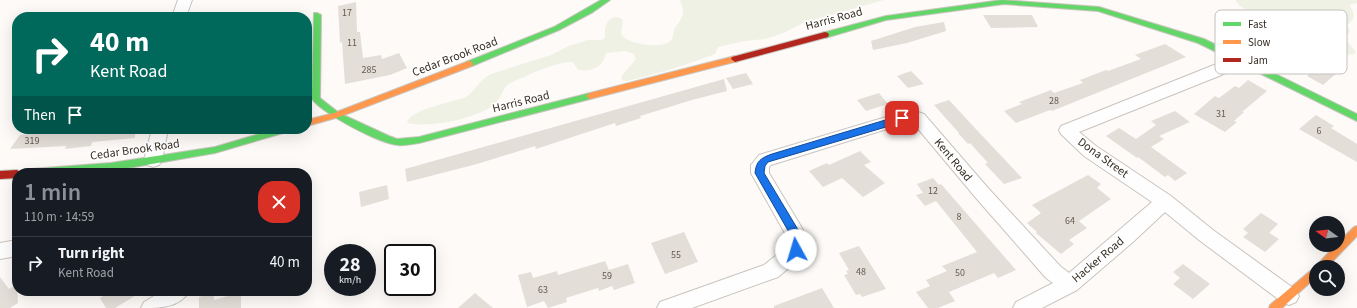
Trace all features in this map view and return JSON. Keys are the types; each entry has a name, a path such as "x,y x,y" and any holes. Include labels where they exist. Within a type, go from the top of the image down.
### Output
{"street":[{"path":"181,12 185,0"},
{"name":"Cedar Brook Road","path":"312,122 336,115 530,41 587,14 606,0"},
{"name":"Harris Road","path":"317,15 316,99 336,115 386,139 397,142 419,140 731,60 886,18 1004,2 1099,9 1200,41 1215,48"},
{"name":"Dona Street","path":"1215,72 1067,130 1090,151 1164,201 1206,235 1289,296"},
{"name":"Harris Road","path":"1267,74 1357,118"},
{"name":"Kent Road","path":"667,308 771,271 796,250 798,241 795,233 760,173 760,165 765,160 902,118 918,118 982,193 1053,272 1070,284"},
{"path":"153,160 159,134"},
{"name":"Cedar Brook Road","path":"98,168 215,150 270,134"},
{"path":"0,175 12,174"},
{"name":"Hacker Road","path":"1023,308 1070,284 1127,236 1164,201"},
{"path":"1327,260 1357,230"},
{"path":"0,251 12,249"},
{"path":"1274,308 1309,277"},
{"path":"151,308 171,296"}],"shaded area":[{"path":"680,0 884,0 803,23 781,34 765,39 744,41 718,47 715,54 671,69 627,81 622,80 621,77 636,59 634,54 625,51 606,53 605,58 600,65 596,68 588,70 578,70 573,62 558,64 508,84 494,105 476,114 440,123 407,123 410,118 424,110 466,97 487,76 491,74 551,55 569,46 588,40 601,40 605,38 605,28 608,21 613,18 619,17 623,20 621,33 624,37 635,43 651,45 665,44 673,37 675,29 683,15"},
{"path":"1235,0 1357,0 1357,3 1349,5 1354,15 1350,23 1347,25 1347,10 1247,10 1240,6"},
{"path":"1347,25 1350,32 1347,35"},
{"path":"1347,42 1356,52 1354,54 1347,55"}],"building":[{"path":"356,2 357,32 360,32 363,58 381,55 382,59 399,53 407,68 390,75 345,84 342,42 340,43 338,6"},
{"path":"983,15 1032,15 1038,27 991,28"},
{"path":"944,22 946,31 907,43 873,50 871,41 915,27"},
{"path":"1165,44 1186,57 1052,111 1050,110 1016,123 1004,111 1022,104 1019,102 1051,90 1054,93 1083,83 1080,80 1141,59 1135,55"},
{"path":"911,71 924,84 908,88 897,76"},
{"path":"746,73 753,84 733,89 726,78"},
{"path":"1309,74 1336,74 1323,85 1307,76"},
{"path":"724,79 727,91 640,116 641,118 616,126 615,123 536,149 535,146 477,164 407,182 405,169"},
{"path":"1248,80 1267,91 1242,112 1244,112 1234,121 1237,122 1225,132 1194,114 1215,96 1219,98 1235,86 1239,88"},
{"path":"879,93 888,104 866,111 857,100"},
{"path":"949,100 1022,178 1004,184 985,164 988,163 970,143 968,144 934,105"},
{"path":"1175,111 1190,122 1159,136 1164,139 1151,147 1187,173 1175,181 1168,175 1165,177 1106,136 1119,128 1136,139 1156,125 1151,121"},
{"path":"1316,115 1334,126 1331,128 1357,144 1357,162 1299,129"},
{"path":"135,134 135,138 92,142 91,146 65,149 66,146 10,149 20,135"},
{"path":"860,151 871,162 864,165 885,183 863,197 842,178 823,187 809,171 827,163 829,165"},
{"path":"1088,175 1101,184 1097,188 1111,199 1079,221 1087,228 1069,240 1074,244 1061,254 1036,233 1037,232 1027,223 1041,213 1032,205"},
{"path":"933,178 939,185 941,184 1016,270 998,278 994,273 949,292 955,301 938,308 928,308 916,292 930,286 926,280 947,271 942,266 977,252 936,201 925,206 916,195 923,193 917,184"},
{"path":"387,185 389,199 361,207 359,192"},
{"path":"1261,213 1278,224 1269,233 1279,239 1265,252 1243,237 1248,233 1243,229"},
{"path":"684,232 698,262 665,274 651,243"},
{"path":"859,246 886,289 862,297 860,294 856,295 844,275 848,274 846,271 849,270 839,253"},
{"path":"605,261 609,270 628,264 635,283 614,290 612,286 599,291 598,288 566,298 567,302 548,308 544,301 527,307 518,275 531,272 533,278 557,271 558,275"},
{"path":"1183,264 1210,284 1193,299 1173,284 1180,278 1173,272"},
{"path":"0,277 9,289 12,287 12,296 18,296 18,303 10,308 0,308"},
{"path":"822,288 834,308 774,308 774,306"},
{"path":"475,293 493,308 458,308"},
{"path":"103,296 135,296 115,308 106,308 100,298"},
{"path":"214,296 214,300 228,296 241,296 241,308 199,308 199,297"}],"traffic: fast":[{"path":"469,64 557,28 606,0"},
{"path":"825,35 886,18 1004,2 1099,9 1201,41 1215,48"},
{"path":"317,15 316,99 336,115 386,139 397,142 419,140 590,96"},
{"path":"1268,74 1357,118"},
{"path":"98,168 215,150 270,134"}],"traffic: slow":[{"path":"590,96 735,59"},
{"path":"312,122 336,115 469,64"},
{"path":"1327,260 1357,230"},
{"path":"1274,308 1309,277"}],"traffic: jam":[{"path":"735,59 825,35"},
{"path":"0,175 12,174"}],"route":[{"path":"796,250 798,241 795,233 760,173 760,165 765,160 775,156 902,118"}]}
